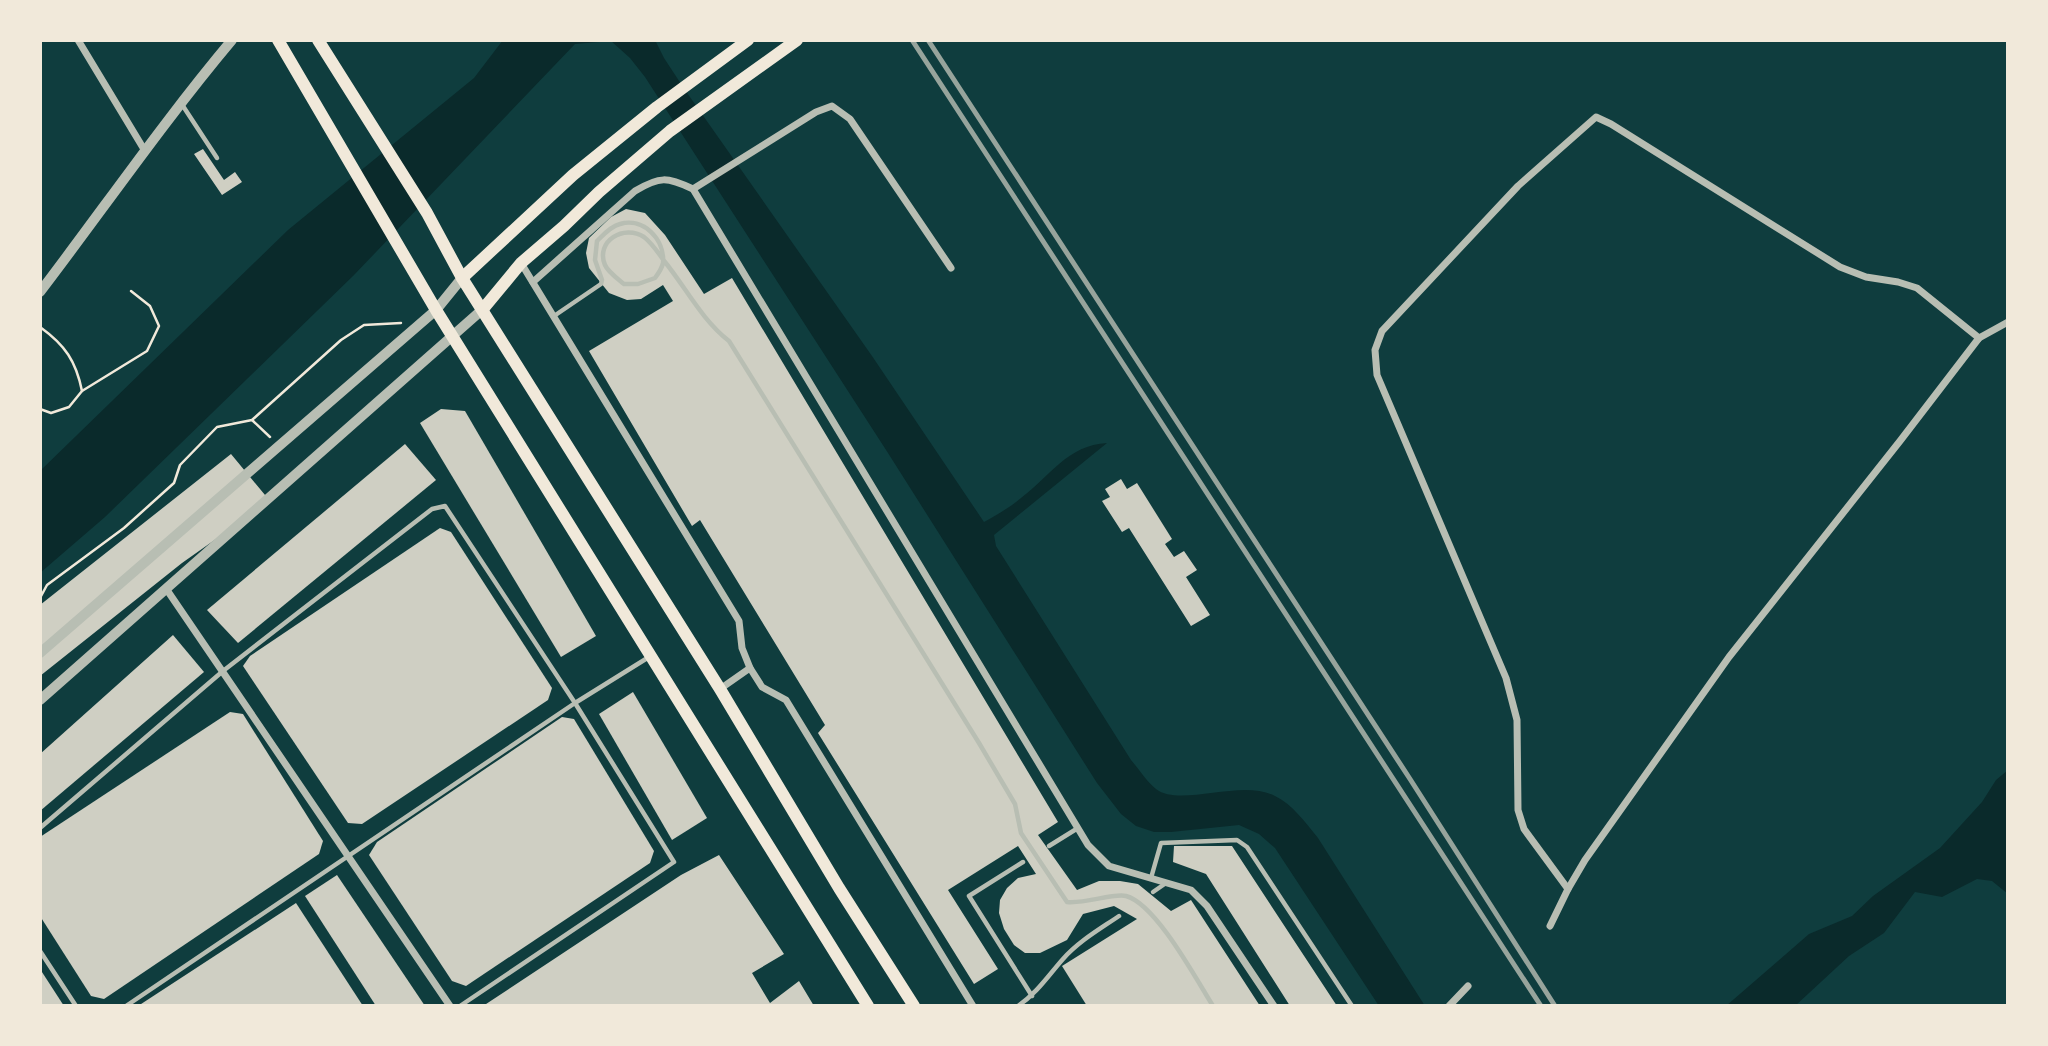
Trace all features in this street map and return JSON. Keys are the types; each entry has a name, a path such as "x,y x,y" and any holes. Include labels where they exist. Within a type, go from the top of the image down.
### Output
{"main road":[{"path":"278,40 436,310 868,1006"},
{"path":"318,40 427,214 462,278 914,1006"},
{"path":"462,278 573,175 657,107 748,40"},
{"path":"483,309 521,263 670,131 797,40"}],"street":[{"path":"78,40 146,152"},
{"path":"40,292 146,152 180,102 232,40"},
{"path":"693,189 816,112 832,106 850,119 951,268"},
{"path":"1568,889 1524,829 1518,810 1517,720 1506,678 1377,375 1375,350 1382,331 1518,186 1596,117 1840,267 1866,277 1917,288 1979,338"},
{"path":"533,282 635,191 653,180 671,179 693,189 1088,845 1109,866 1191,890 1207,905 1274,1006"},
{"path":"521,263 739,621 742,648 750,668 762,687 786,700 973,1006"},
{"path":"40,653 436,310 462,278"},
{"path":"40,700 483,309"},
{"path":"1550,926 1593,848 1729,657 1979,338 2008,322"},
{"path":"167,590 450,1006"},
{"path":"720,690 750,668"},
{"path":"1449,1006 1468,986"}],"lane":[{"path":"180,102 217,158"},
{"path":"554,316 601,284 595,260 597,241 606,232 618,224 632,222 643,225 656,236 662,249 663,265 655,278 638,284 624,284 606,266 604,252 609,241 620,232 634,232 647,239 653,247 672,271 714,329 729,341 1016,804 1021,833 1067,902 1079,903 1124,895 1141,904 1159,923 1213,1006"},
{"path":"40,828 223,671 432,509 445,506 575,703 674,862 460,1006"},
{"path":"125,1006 575,703 651,656"},
{"path":"1049,846 1078,828"},
{"path":"1151,878 1161,843 1237,840 1247,847 1352,1006"},
{"path":"1023,862 969,896 1032,996"},
{"path":"1153,892 1166,883"},
{"path":"1018,1006 1032,996 1064,958 1088,936 1119,916"},
{"path":"40,951 76,1006"}],"path":[{"path":"40,409 51,413 69,407 82,391 147,351 159,326 150,306 131,291"},
{"path":"40,598 47,585 124,528 174,483 180,465 217,427 252,420 341,340 364,325 409,323"},
{"path":"40,327 60,342 78,371 82,391"},
{"path":"252,420 279,445"}],"water":[{"path":"503,40 655,40 685,90 872,356 984,522 1017,501 1070,455 1093,445 1107,443 994,535 996,546 1131,760 1149,783 1167,794 1180,796 1261,791 1287,804 1318,838 1425,1006 1379,1006 1275,848 1259,834 1239,825 1154,832 1136,826 1121,814 1097,783 645,77 630,58 611,41 575,44 354,275 105,517 40,573 40,471 288,230 474,78"},
{"path":"2008,770 2008,894 1992,881 1977,879 1942,897 1915,892 1884,933 1849,956 1795,1006 1726,1006 1809,934 1852,916 1873,896 1940,848 1982,802 1996,780"}],"building":[{"path":"203,149 224,180 235,172 242,182 222,195 194,154"},
{"path":"626,209 645,213 665,235 704,294 732,278 1058,822 1038,835 1077,890 1099,881 1120,881 1138,884 1171,911 1191,900 1260,1006 1087,1006 1062,966 1137,919 1114,906 1083,914 1067,940 1040,953 1025,953 1014,945 1004,929 999,913 1000,900 1007,888 1018,878 1036,874 1018,846 948,890 998,969 974,984 818,733 825,725 700,520 692,526 589,351 673,301 663,285 641,299 627,300 609,293 589,268 586,253 589,238 611,217"},
{"path":"441,409 465,411 596,636 561,657 420,423"},
{"path":"405,444 436,480 238,643 207,610"},
{"path":"231,454 270,501 182,563 40,676 40,605"},
{"path":"1121,479 1127,489 1137,483 1172,539 1165,544 1174,557 1184,551 1197,570 1186,577 1210,615 1191,626 1129,528 1122,532 1102,501 1110,497 1105,489"},
{"path":"440,528 451,532 552,688 548,700 362,824 348,823 243,666 250,656"},
{"path":"173,635 204,672 40,811 40,754"},
{"path":"633,692 707,818 672,840 599,714"},
{"path":"230,712 243,714 323,841 319,854 104,999 91,996 40,916 40,837"},
{"path":"562,717 574,719 654,851 650,863 466,986 452,981 369,855 377,842"},
{"path":"1174,846 1232,846 1337,1006 1290,1006 1206,874 1173,862"},
{"path":"719,855 784,954 752,973 770,1003 799,981 814,1006 483,1006 681,875"},
{"path":"337,875 425,1006 376,1006 305,896"},
{"path":"296,903 363,1006 138,1006"},
{"path":"40,969 64,1006 40,1006"}],"railway":[{"path":"912,40 1541,1006"},
{"path":"928,40 1555,1006"}]}
